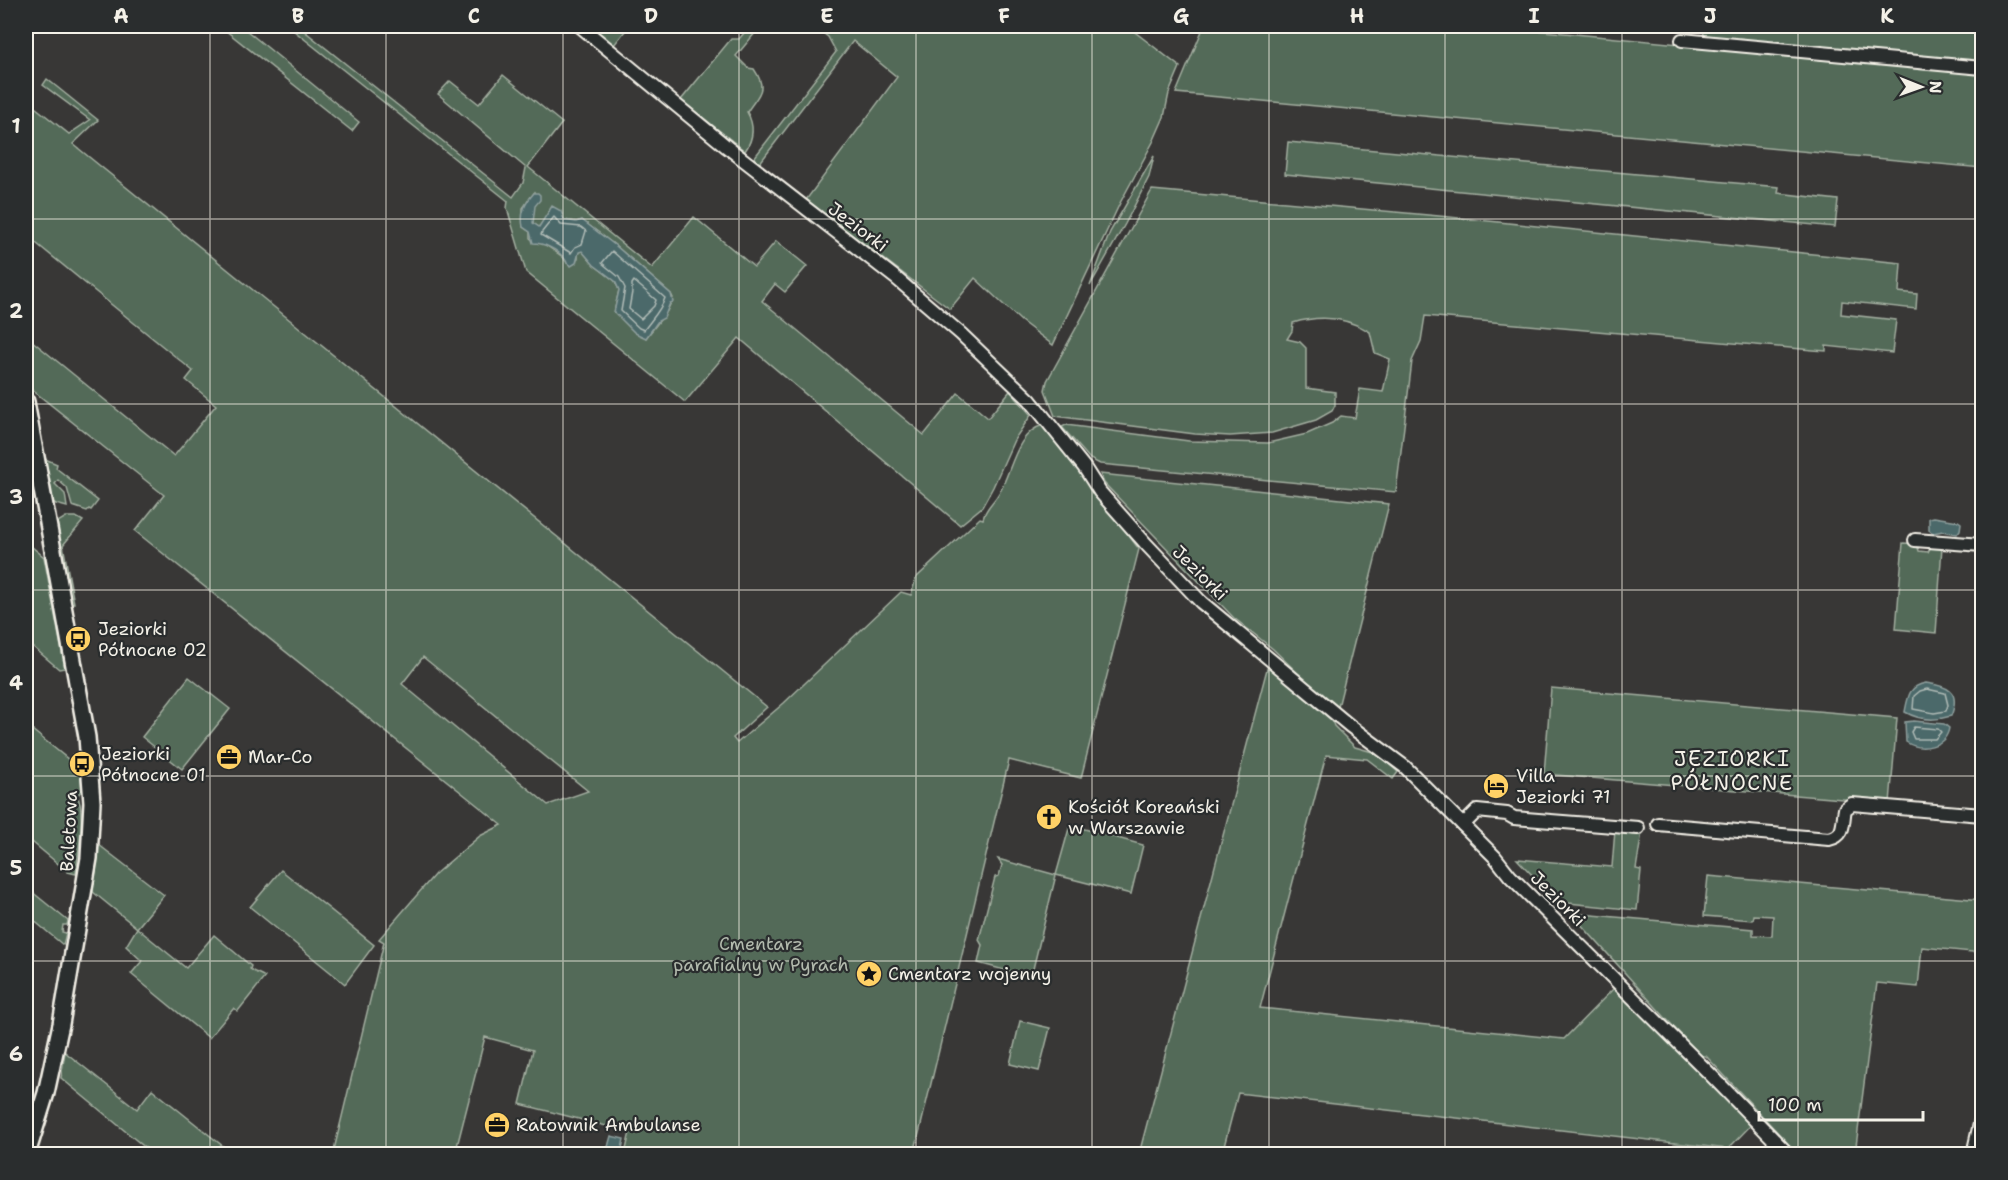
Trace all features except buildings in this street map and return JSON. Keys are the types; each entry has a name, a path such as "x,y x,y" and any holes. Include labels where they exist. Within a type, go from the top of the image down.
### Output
{"street":[{"name":"Jeziorki","path":"580,26 727,147 897,279 961,334 1030,400 1084,467 1100,492 1201,602 1350,726 1404,767 1495,857 1510,876 1710,1073 1788,1155"},
{"path":"1682,40 1983,68"},
{"name":"Baletowa","path":"26,402 87,736 92,802 89,858 61,1024 46,1093 27,1155"},
{"path":"1915,540 1983,544"},
{"path":"1658,824 1829,838 1836,837 1843,830 1845,809 1852,804 1983,815"},
{"path":"1463,825 1477,811 1507,813 1514,818 1638,828"},
{"path":"1973,1155 1983,1115"}],"green space":[{"path":"220,26 241,26 359,122 352,131"},
{"path":"288,26 298,26 513,197 523,183 526,168 438,94 450,81 479,104 503,75 562,123 528,167 652,268 694,217 754,267 776,241 807,266 785,292 775,284 762,301 924,435 958,393 988,418 1010,391 1031,415 1014,440 982,507 960,525 739,338 685,402 526,272 507,208 508,201","holes":["534,193 533,223 539,227 544,220 561,214 564,220 577,222 582,220 671,294 673,298 667,311 646,338 615,308 619,290 615,281 594,265 582,251 578,252 578,258 567,263 563,257 541,242 536,243 530,238 530,232 523,227 523,208"]},
{"path":"590,26 629,26 614,45"},
{"path":"814,26 1127,26 1180,67 1169,93 1164,117 1153,142 1120,203 1053,345 1021,321 975,278 950,309 806,200 897,77 853,41 759,164 754,158 836,52 828,37"},
{"path":"1204,26 1491,26 1982,73 1982,168 1176,93"},
{"path":"1705,26 1982,26 1982,64 1703,38"},
{"path":"749,27 756,32 736,56 748,68 754,69 761,88 758,97 747,112 752,132 745,151 681,100 731,39 739,39"},
{"name":"Cmentarz parafialny w Pyrach","path":"47,79 98,120 73,144 767,707 733,738 737,743 784,703 901,592 911,595 916,578 980,518 983,519 1000,491 1021,444 1034,429 1043,425 1056,440 1139,549 1081,778 1009,760 914,1154 625,1154 630,1132 520,1104 533,1050 485,1037 455,1154 333,1154 384,942 379,939 435,874 480,836 502,825 135,531 164,495 31,389 26,362 26,336 174,456 216,405 186,380 193,371 26,235 26,100 69,134 90,120 43,85","holes":["423,657 588,791 548,805 402,684"]},
{"path":"1288,142 1779,187 1778,193 1838,200 1835,227 1285,174"},
{"path":"1154,156 1149,177 1090,286 1110,232"},
{"path":"1152,190 1439,216 1901,263 1899,292 1917,294 1916,309 1842,301 1841,314 1896,320 1892,353 1826,346 1826,351 1813,350 1425,316 1421,341 1412,361 1396,492 1100,464 1090,459 1062,427 1066,425 1189,441 1268,443 1307,434 1332,423 1341,416 1355,418 1360,389 1383,392 1390,359 1375,353 1370,332 1352,323 1323,318 1293,323 1292,331 1287,339 1300,342 1306,348 1306,388 1335,392 1335,405 1332,411 1316,420 1272,433 1230,436 1195,434 1055,416 1045,390 1047,381"},
{"path":"45,459 57,464 56,468 98,501 91,510 87,511 72,506 67,488 58,480 55,484 65,494 67,507 52,501"},
{"path":"1100,474 1389,504 1337,711 1273,649 1234,618 1104,483"},
{"path":"66,517 76,517 83,521 63,545 74,603 71,603 56,523"},
{"path":"26,542 44,557 65,668 59,669 26,641"},
{"path":"1903,543 1917,544 1919,551 1928,552 1932,545 1942,546 1936,633 1896,629"},
{"path":"1268,665 1331,718 1334,726 1355,747 1376,753 1398,772 1393,779 1367,759 1326,755 1260,1008 1564,1039 1615,987 1751,1125 1728,1149 1238,1093 1222,1154 1139,1154"},
{"path":"189,677 230,709 182,769 142,737"},
{"path":"1551,688 1897,718 1890,803 1544,774"},
{"path":"26,725 80,769 82,790 77,796 80,802 81,821 76,874 68,872 26,837"},
{"path":"1070,825 1143,845 1131,894 1056,875"},
{"path":"1615,830 1642,832 1636,869 1641,870 1637,910 1568,903 1553,897 1517,859 1612,867"},
{"path":"99,845 164,895 137,928 93,892"},
{"path":"998,859 1056,875 1031,977 978,963 982,945 979,940 995,877 999,876 1002,865"},
{"path":"281,870 374,945 345,984 250,907"},
{"path":"1708,876 1982,900 1982,953 1922,947 1918,987 1877,983 1855,1154 1805,1154 1803,1151 1795,1151 1706,1056 1700,1056 1578,921 1581,914 1753,929 1753,935 1772,936 1773,916 1754,915 1753,920 1704,916"},
{"path":"26,887 68,921 67,925 63,925 62,932 66,933 63,945 26,914"},
{"path":"137,928 186,968 214,935 251,966 250,969 265,977 238,1011 234,1008 209,1038 131,974 142,961 126,946"},
{"path":"1020,1021 1050,1028 1039,1071 1010,1064"},
{"path":"65,1052 137,1109 152,1089 224,1147 221,1154 153,1154 61,1078"}],"water":[{"path":"534,193 540,195 540,200 535,206 533,223 539,227 552,206 561,211 564,220 576,222 582,220 671,294 673,302 670,303 664,318 658,321 646,338 635,333 614,312 619,290 615,281 594,265 582,251 579,252 576,263 571,266 554,249 533,243 530,232 523,227 522,217 526,204"},
{"path":"1929,518 1958,521 1961,523 1960,530 1957,534 1943,531 1933,533 1929,530"},
{"path":"1920,684 1941,686 1950,691 1954,701 1951,716 1927,719 1905,712 1910,693"},
{"path":"1905,722 1944,724 1949,728 1943,740 1932,746 1919,747 1906,742"},
{"path":"611,1136 624,1139 621,1154 606,1154"}],"place":[{"name":"Jeziorki Północne 02","path":"78,639"},
{"name":"Mar-Co","path":"229,757"},
{"name":"Jeziorki Północne 01","path":"82,764"},
{"name":"Villa Jeziorki 71","path":"1496,786"},
{"name":"Kościół Koreański w Warszawie","path":"1049,817"},
{"name":"Cmentarz wojenny","path":"869,974"},
{"name":"Ratownik Ambulanse","path":"497,1125"}],"district":[{"name":"JEZIORKI PÓŁNOCNE","path":"1732,771"}]}
